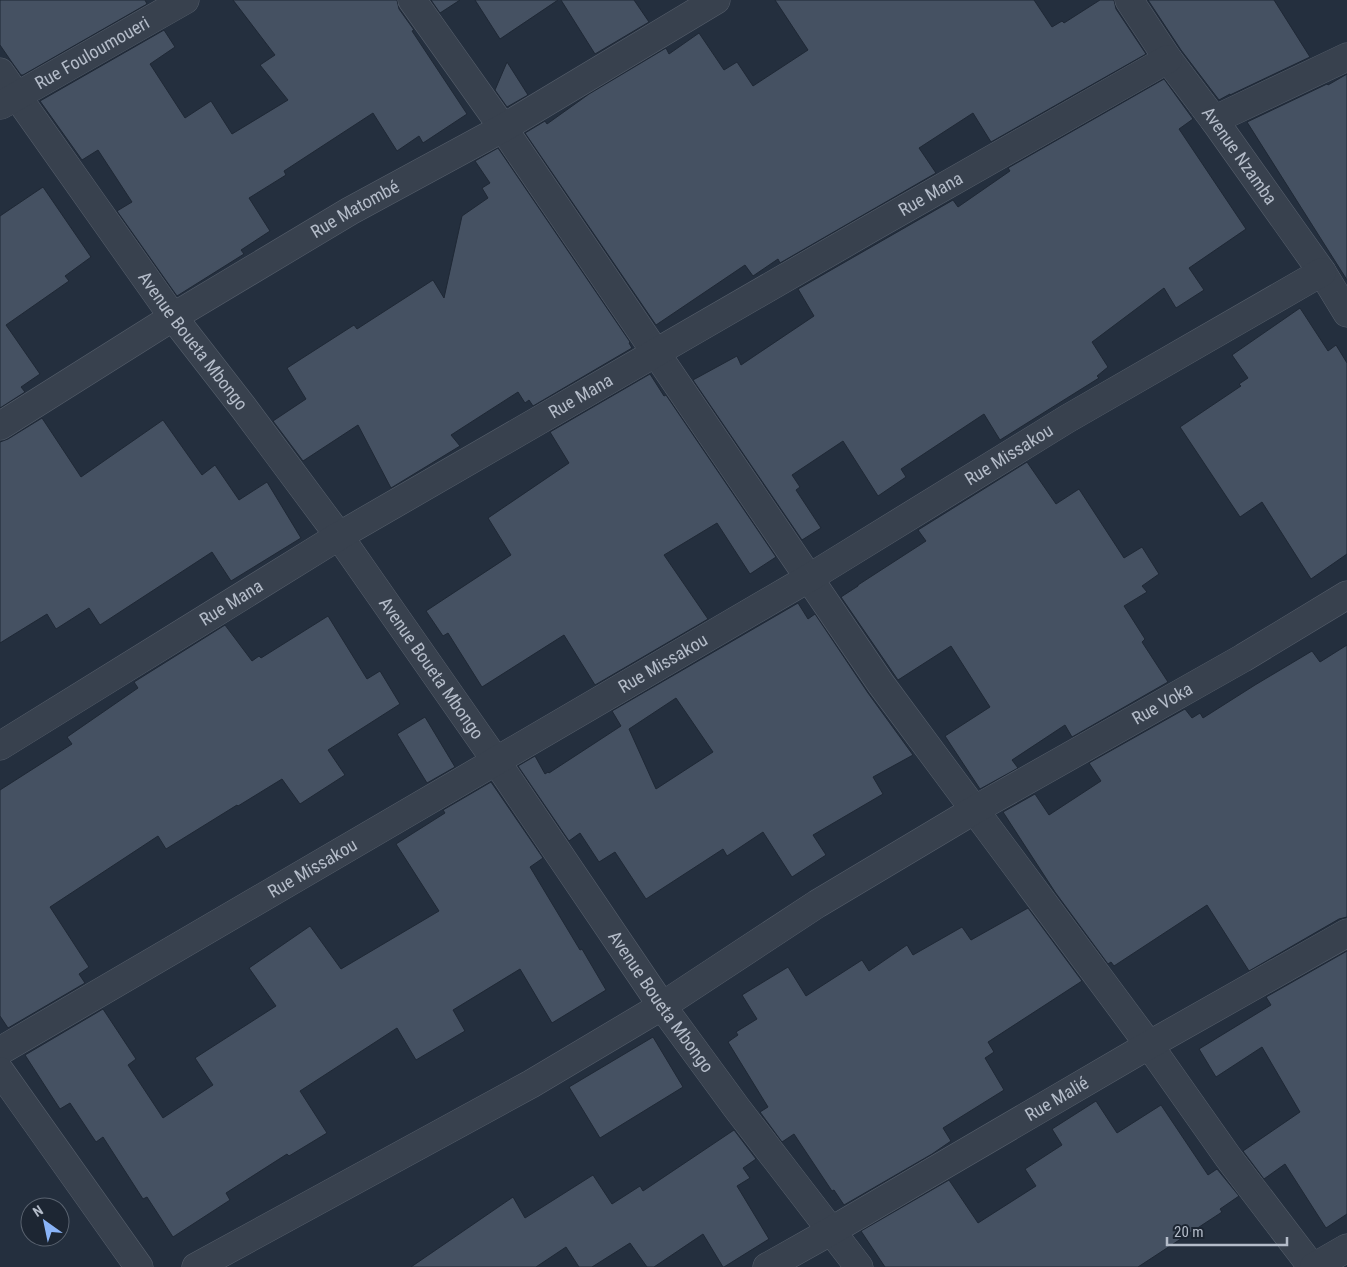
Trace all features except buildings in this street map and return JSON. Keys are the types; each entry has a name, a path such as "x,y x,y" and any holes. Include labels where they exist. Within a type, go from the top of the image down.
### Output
{"street":[{"name":"Rue Fouloumoueri","path":"8,100 185,0"},
{"path":"412,0 503,128 657,352 882,684 1149,1045 1228,1157 1313,1267 1347,1248"},
{"name":"Rue Matombé","path":"0,426 173,317 350,211 503,128 716,0"},
{"name":"Avenue Nzamba","path":"1129,0 1168,59 1214,120 1322,272 1347,313"},
{"path":"1214,120 1347,57"},
{"name":"Rue Mana","path":"0,746 339,536 873,227 1168,59"},
{"name":"Avenue Boueta Mbongo","path":"0,72 8,100 244,408 339,536 662,1006 736,1107 859,1267"},
{"name":"Rue Missakou","path":"0,1051 810,578 1067,419 1322,272"},
{"name":"Rue Voka","path":"196,1267 531,1084 662,1006 818,904 976,809 1243,658 1347,595"},
{"name":"Rue Malié","path":"767,1267 832,1231 1149,1045 1347,933"},
{"path":"0,1071 139,1267"}]}
